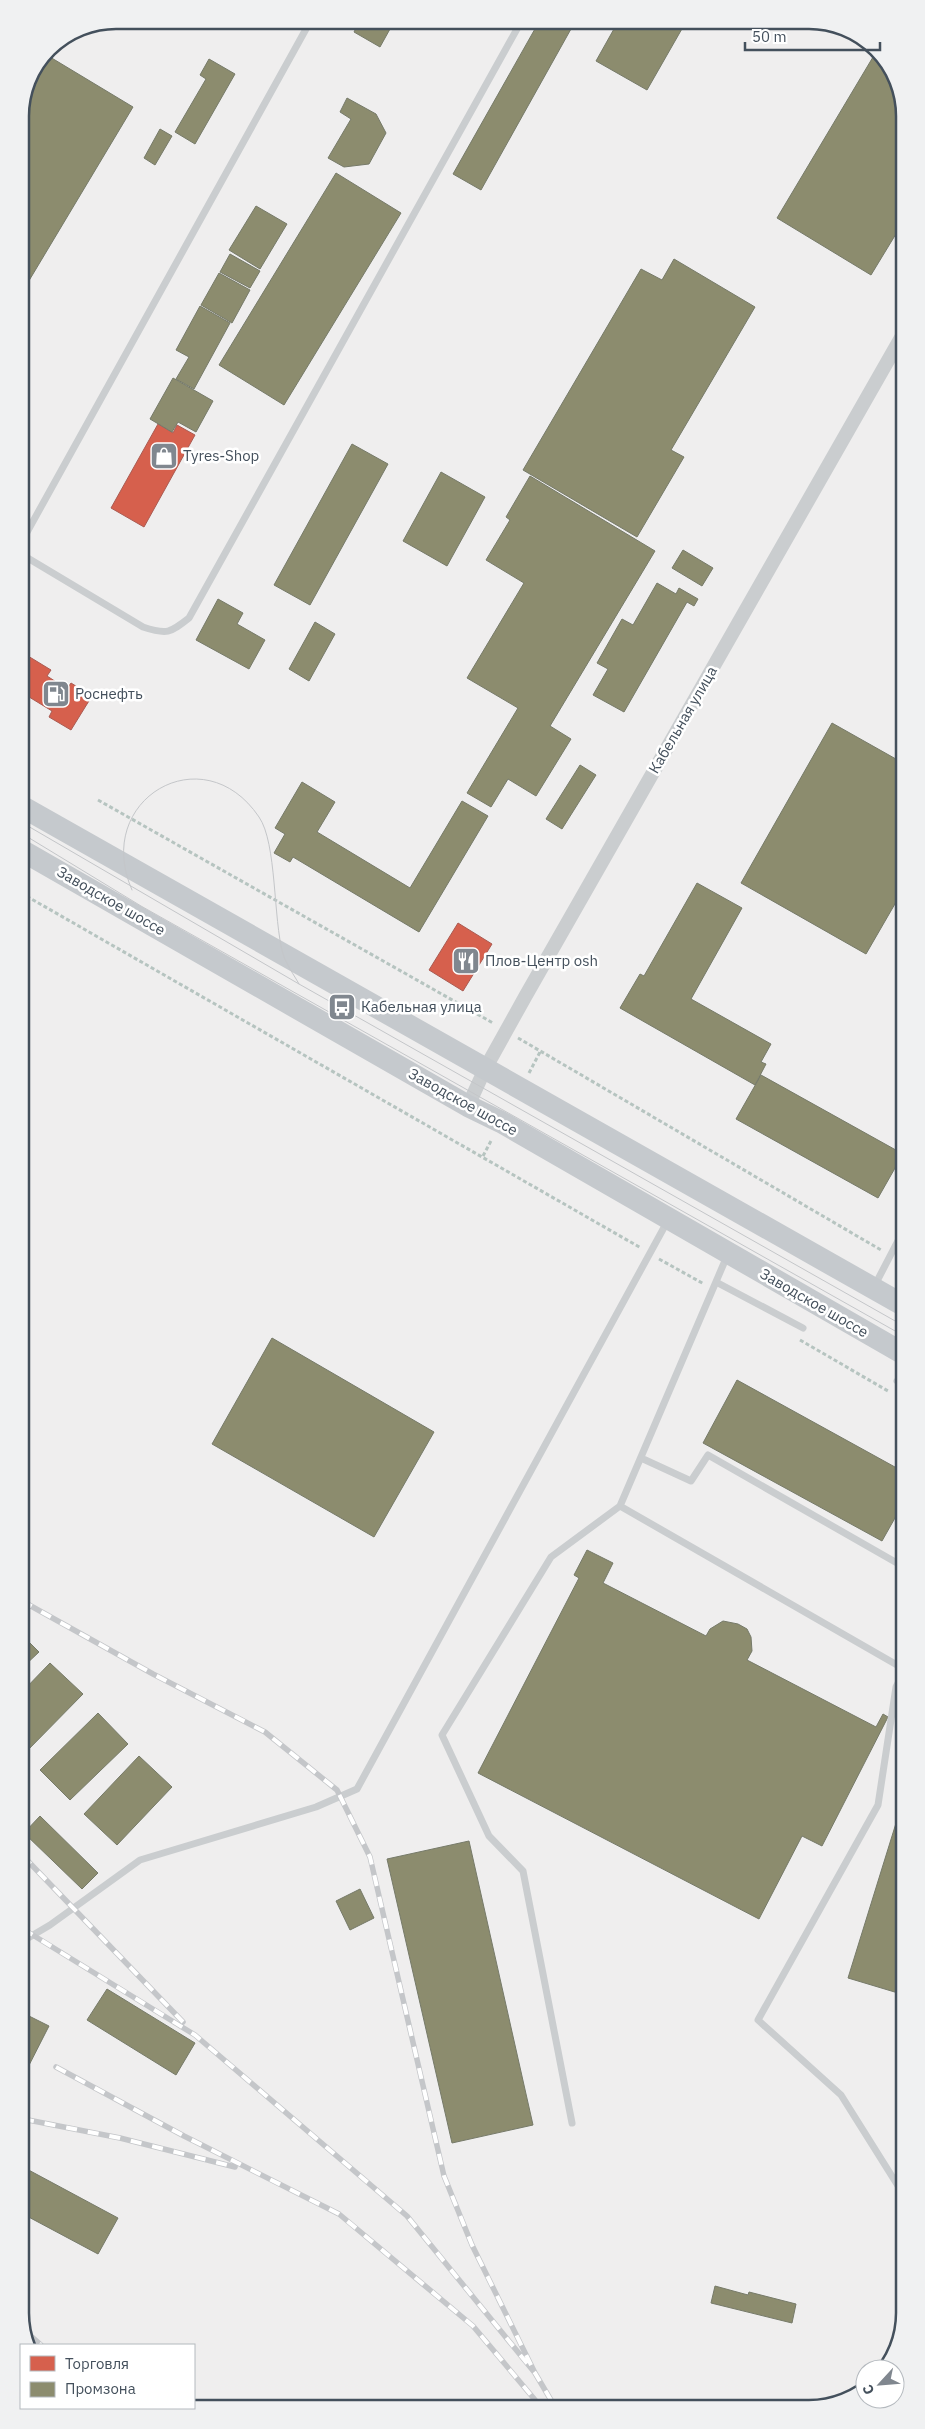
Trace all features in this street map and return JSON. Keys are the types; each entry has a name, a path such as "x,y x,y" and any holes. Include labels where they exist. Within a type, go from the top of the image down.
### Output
{"main road":[{"path":"29,811 896,1300"},
{"name":"Заводское шоссе","path":"29,855 468,1106 501,1122 896,1349"}],"street":[{"name":"Кабельная улица","path":"468,1106 486,1069 896,347"}],"lane":[{"path":"29,529 306,29"},
{"path":"29,559 142,627 156,632 172,632 189,618 517,29"},
{"path":"29,1937 140,1860 316,1807 358,1789 669,1220"},
{"path":"874,1288 896,1246"},
{"path":"572,2123 523,1871 489,1836 442,1735 551,1557 620,1506 728,1254"},
{"path":"715,1286 803,1328"},
{"path":"641,1458 691,1481 708,1455 896,1562"},
{"path":"620,1506 896,1666"},
{"path":"896,1687 878,1805 758,2020 841,2095 896,2183"}],"path":[{"path":"29,897 652,1254 715,1286"},
{"path":"791,1334 895,1395"}],"building: Торговля":[{"path":"158,424 173,433 177,425 195,435 144,527 111,508"},
{"name":"Роснефть","path":"29,657 51,670 47,676 67,689 71,683 92,696 71,730 49,717 52,711 29,697"},
{"path":"458,923 492,944 463,991 429,970"}],"building: Промзона":[{"path":"356,29 390,29 380,47 354,32"},
{"path":"535,29 571,29 481,190 453,174"},
{"path":"614,29 682,29 647,90 596,61"},
{"path":"873,57 882,67 895,99 896,234 871,275 777,218"},
{"path":"51,58 133,107 29,281 29,110 35,82 43,67"},
{"path":"209,59 235,74 195,144 175,132 206,79 200,75"},
{"path":"347,98 376,114 386,133 369,164 344,167 328,158 351,119 340,112"},
{"path":"160,129 172,136 155,165 144,158"},
{"path":"336,173 401,213 284,405 219,365"},
{"path":"256,206 287,224 260,269 229,250"},
{"path":"230,254 260,271 250,288 220,272"},
{"path":"674,259 755,307 671,450 684,457 637,537 523,470 641,269 662,280"},
{"path":"219,273 250,290 232,323 201,305"},
{"path":"200,306 230,323 194,389 176,379 189,357 176,350"},
{"path":"173,378 213,401 196,432 178,422 172,432 150,419"},
{"path":"352,444 388,464 310,605 274,585"},
{"path":"441,472 485,497 447,566 403,541"},
{"path":"530,476 655,551 550,726 571,739 536,796 508,779 491,807 467,793 518,708 467,678 524,583 486,560 510,520 506,517"},
{"path":"683,550 713,568 702,586 672,568"},
{"path":"657,583 676,594 679,588 698,599 694,606 687,602 624,712 593,695 608,669 597,663 622,619 633,625"},
{"path":"218,599 243,613 237,624 265,640 249,669 196,640"},
{"path":"315,622 335,634 309,681 289,669"},
{"path":"832,723 896,759 896,902 866,954 741,883"},
{"path":"580,765 596,775 562,829 546,819"},
{"path":"302,782 335,802 317,832 410,888 462,801 488,816 419,932 293,857 290,862 274,853 285,834 275,828"},
{"path":"697,883 742,908 691,999 771,1044 761,1062 766,1064 755,1085 620,1008 640,974 644,976"},
{"path":"761,1075 896,1150 896,1166 878,1198 736,1119"},
{"path":"272,1338 434,1432 374,1537 212,1444"},
{"path":"737,1380 896,1468 896,1516 882,1541 703,1443"},
{"path":"587,1550 613,1563 603,1583 706,1636 710,1629 723,1621 738,1624 747,1629 751,1637 752,1651 747,1660 876,1727 883,1714 888,1717 822,1846 802,1836 759,1919 478,1773 579,1578 574,1575"},
{"path":"29,1642 39,1652 29,1661"},
{"path":"50,1663 83,1694 29,1749 29,1685"},
{"path":"98,1713 128,1744 70,1800 40,1770"},
{"path":"139,1756 172,1787 117,1845 84,1814"},
{"path":"40,1816 98,1873 82,1889 29,1838 29,1828"},
{"path":"896,1823 896,1992 848,1978"},
{"path":"469,1841 533,2125 452,2143 387,1859"},
{"path":"360,1889 374,1918 350,1930 336,1901"},
{"path":"107,1989 195,2043 176,2075 87,2020"},
{"path":"29,2016 49,2026 29,2065"},
{"path":"29,2170 118,2218 98,2254 29,2217"},
{"path":"715,2286 748,2295 749,2292 796,2304 792,2323 711,2303"}],"tram line":[{"path":"132,890 124,858 127,829 140,805 160,789 184,780 210,781 236,793 259,817 265,829 272,863 283,954 299,984"},
{"path":"29,827 299,984 896,1321"},
{"path":"29,838 141,906 896,1331"}],"railway":[{"path":"29,1605 153,1674 265,1732 337,1790 370,1857 444,2176 472,2245 535,2373"},
{"path":"29,1862 183,2022"},
{"path":"29,1933 195,2035 407,2216 535,2373 551,2400"},
{"path":"56,2067 184,2136 339,2214 473,2326 535,2400"},
{"path":"29,2120 120,2138 235,2167"},
{"path":"32,2337 40,2344"}],"place":[{"name":"Tyres-Shop","path":"164,456"},
{"name":"Роснефть","path":"56,694"},
{"name":"Плов-Центр osh","path":"466,961"},
{"name":"Кабельная улица","path":"342,1007"}]}
